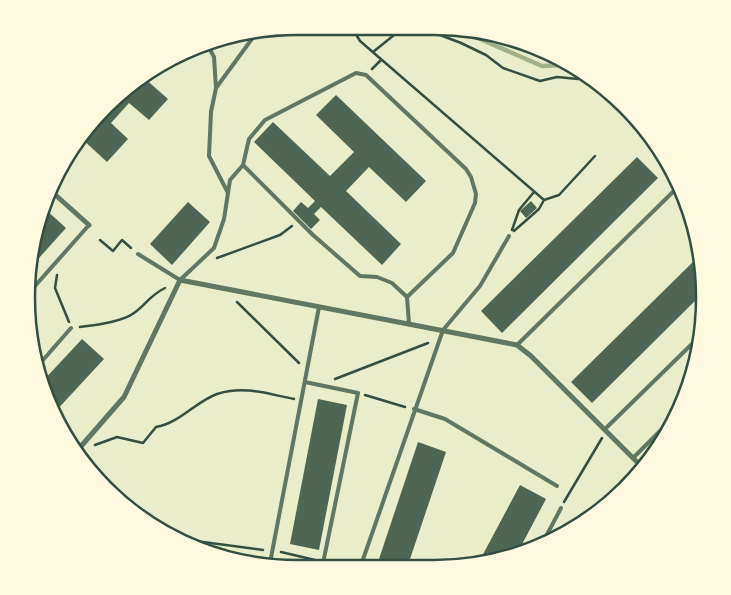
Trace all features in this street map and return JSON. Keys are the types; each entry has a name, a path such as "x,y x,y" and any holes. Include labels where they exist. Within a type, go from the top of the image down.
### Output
{"street":[{"path":"56,195 89,225"},
{"path":"81,446 124,397 180,280 517,345 638,463"}],"lane":[{"path":"216,88 252,39"},
{"path":"210,50 214,57 216,88 211,112 210,156 227,191"},
{"path":"138,254 180,280 214,248 224,219 230,180 242,165 249,139 265,120 356,73 366,75 466,169 476,194 475,203 453,253 408,297"},
{"path":"242,165 298,222 360,276 377,277 392,283 408,297 409,324"},
{"path":"517,345 674,191"},
{"path":"36,284 89,225"},
{"path":"363,560 443,330 480,286 509,236"},
{"path":"271,558 319,307"},
{"path":"43,360 72,328"},
{"path":"606,430 692,344"},
{"path":"305,382 358,393 324,560"},
{"path":"414,409 445,418 557,486"},
{"path":"633,458 659,432"},
{"path":"547,534 561,508"}],"path":[{"path":"357,35 360,41 544,200"},
{"path":"373,52 394,35"},
{"path":"441,35 486,55 503,68 540,81 557,77 579,79"},
{"path":"509,236 539,209 544,200 559,195 595,156"},
{"path":"509,236 519,210 535,192"},
{"path":"214,260 280,235 298,222"},
{"path":"100,240 113,251 122,240 138,254"},
{"path":"58,260 55,288 72,328 103,323 133,314 152,295 180,280"},
{"path":"238,302 307,371"},
{"path":"319,385 439,339"},
{"path":"83,449 117,437 143,443 156,427 168,425 217,394 247,389 302,401"},
{"path":"358,393 414,409"},
{"path":"561,508 606,430"},
{"path":"557,486 561,508"}],"building":[{"path":"148,82 168,99 149,120 129,103 111,123 128,139 107,162 86,142 100,124 124,100"},
{"path":"336,95 426,181 406,202 369,167 346,191 401,244 382,265 321,207 314,214 320,220 311,229 293,211 301,202 308,208 315,201 254,142 273,122 330,176 354,152 316,115"},
{"path":"637,157 658,178 502,333 481,311"},
{"path":"531,201 537,208 526,218 520,211"},
{"path":"188,202 210,222 172,265 150,244"},
{"path":"49,213 66,228 38,260"},
{"path":"694,261 696,300 592,403 571,382"},
{"path":"82,339 104,359 59,407 47,376"},
{"path":"318,399 347,405 319,550 290,544"},
{"path":"418,442 446,452 410,560 379,559"},
{"path":"520,485 546,499 522,545 482,555"}],"waterway":[{"path":"481,39 542,66 556,65"}]}
